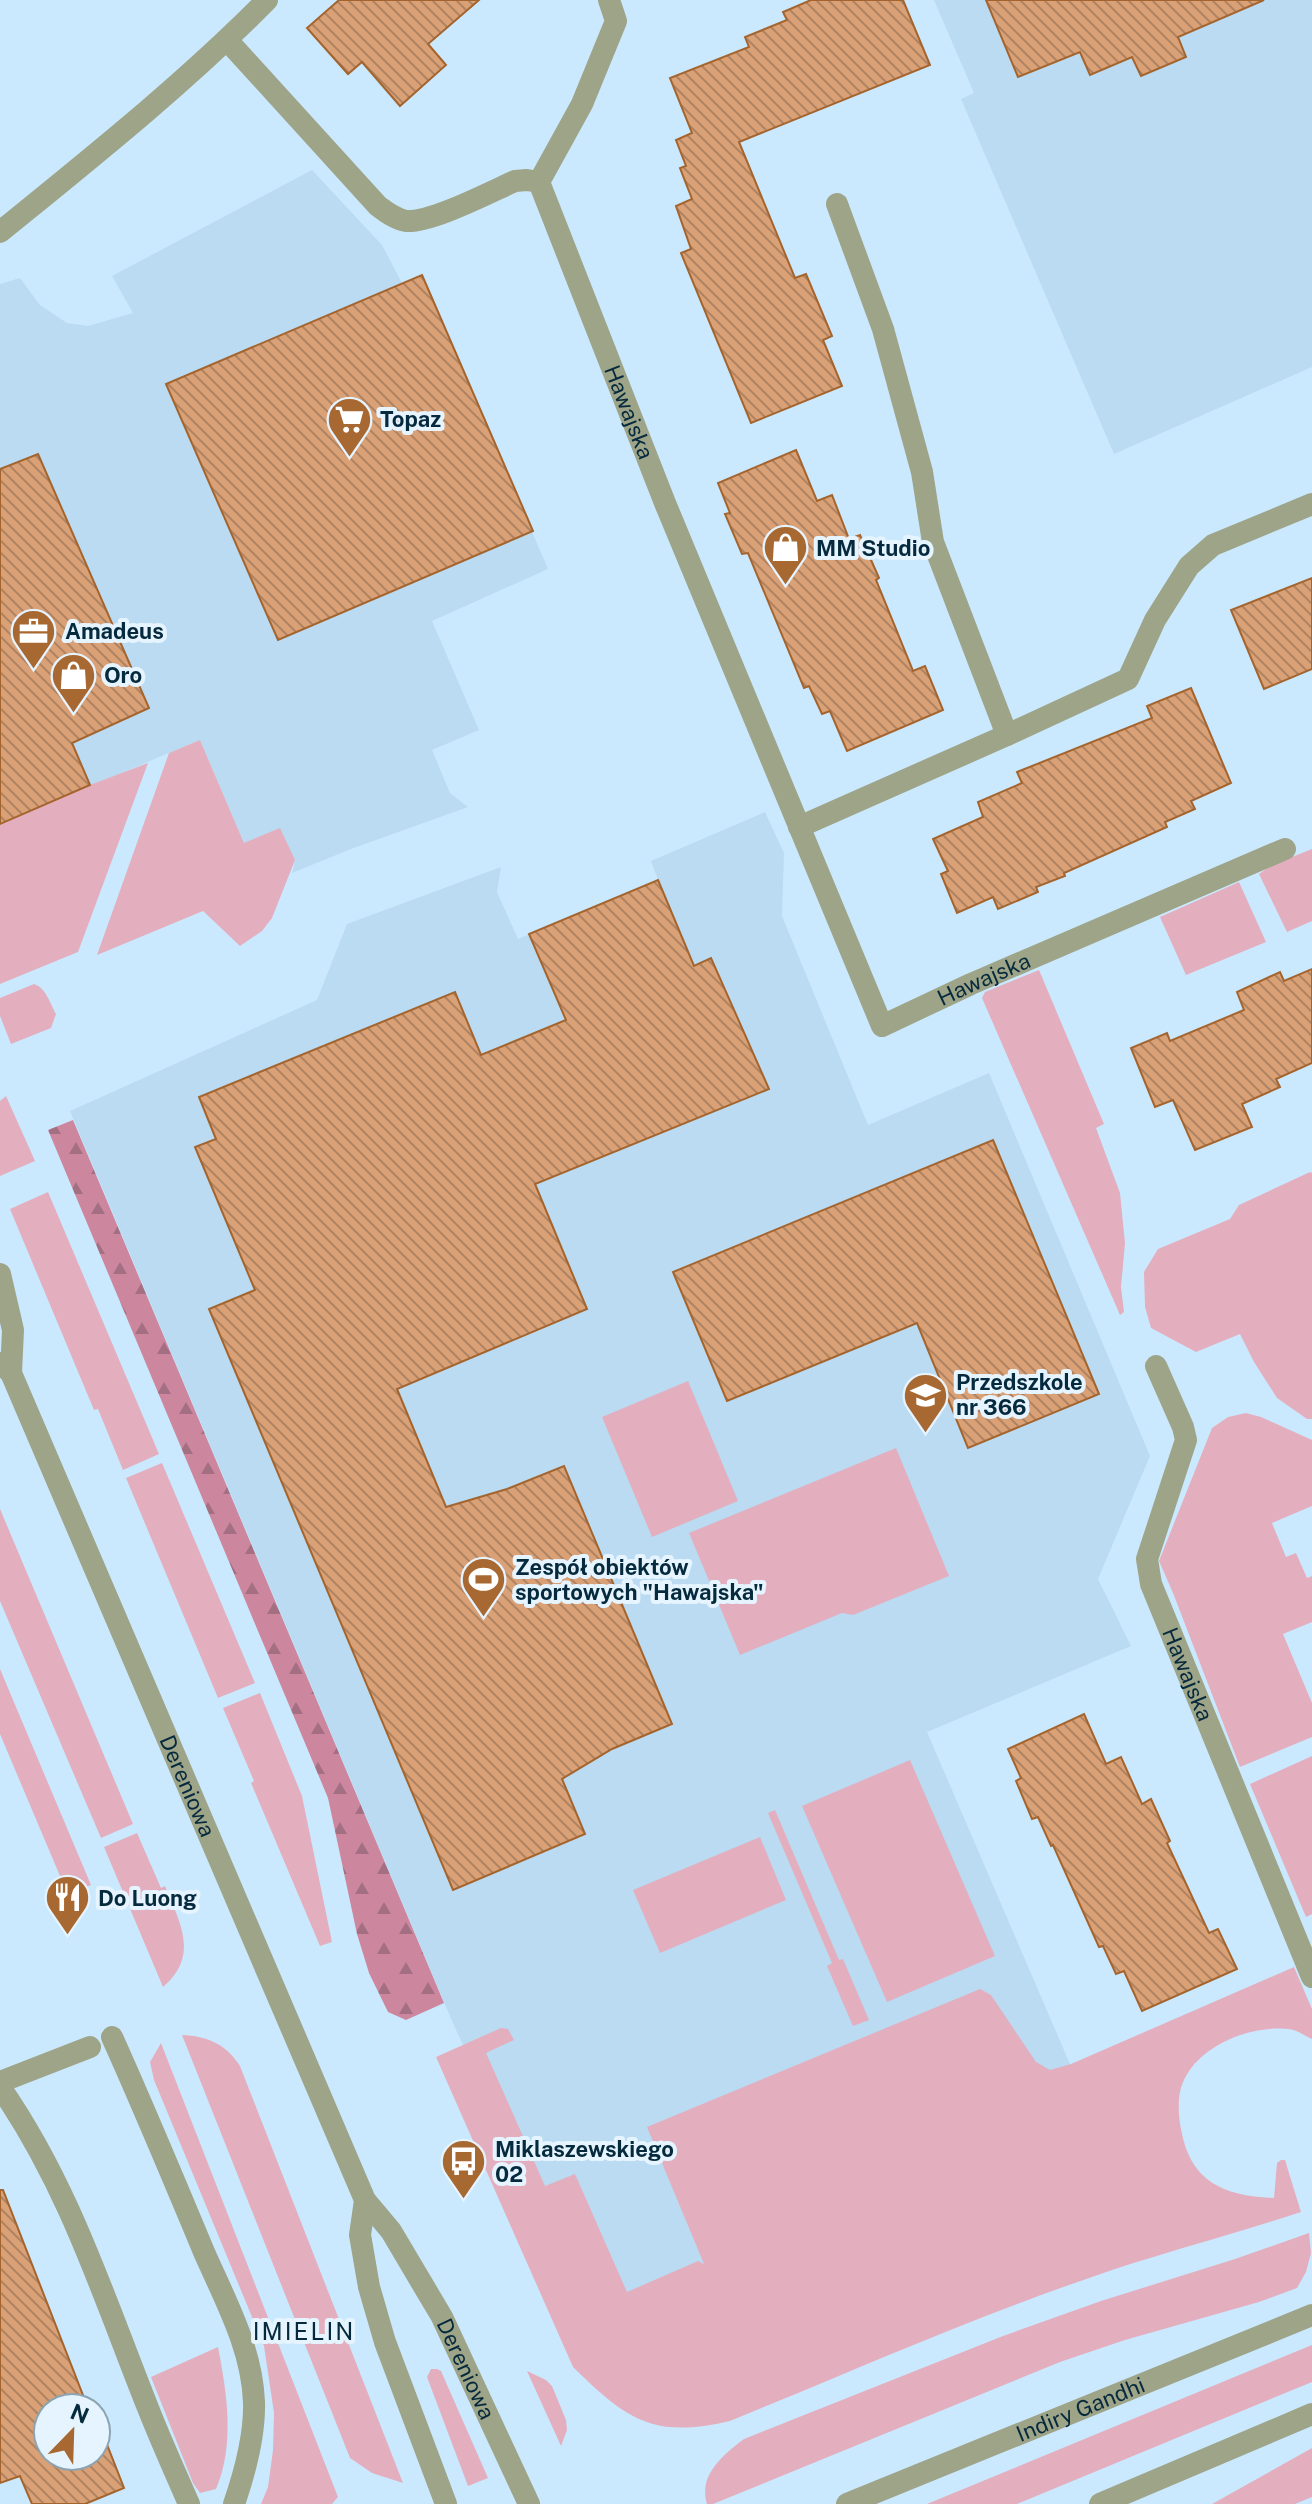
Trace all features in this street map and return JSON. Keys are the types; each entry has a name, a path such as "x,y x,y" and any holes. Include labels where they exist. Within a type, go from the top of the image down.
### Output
{"street":[{"path":"0,232 148,111 267,0"},
{"path":"227,40 378,206 402,220 416,221 515,181 539,182 582,104 616,21 609,0"},
{"name":"Hawajska","path":"539,182 665,503 882,1026 971,984 1285,849"},
{"path":"837,204 887,343 922,472 933,542 1007,735"},
{"path":"799,827 1128,679 1155,620 1189,566 1213,545 1312,504"},
{"name":"Dereniowa","path":"0,1274 13,1330 5,1368 365,2200 391,2231 442,2317 529,2504"},
{"name":"Hawajska","path":"1156,1366 1186,1440 1147,1559 1151,1584 1312,1977"},
{"path":"112,2037 248,2356 254,2404 251,2439 244,2477 234,2504"},
{"path":"90,2047 0,2085 48,2165 90,2255 148,2410 189,2504"},
{"name":"Dereniowa","path":"365,2200 360,2235 369,2287 385,2342 446,2504"},
{"name":"Indiry Gandhi","path":"847,2504 1312,2315"},
{"path":"1100,2504 1312,2414"}],"shaded area":[{"path":"934,0 1312,0 1312,367 1114,454 961,99 974,93"},
{"path":"312,170 382,245 402,283 422,275 548,569 432,621 479,730 432,750 450,793 468,807 292,873 295,860 244,843 200,740 0,824 0,284 20,278 40,305 67,323 88,326 133,313 112,276"},
{"path":"200,740 244,843 280,828 295,860 272,918 262,931 240,946 203,911 97,955 169,753"},
{"path":"148,763 78,952 0,984 0,824"},
{"path":"765,812 784,853 782,916 868,1125 989,1073 1150,1456 1098,1579 1131,1646 927,1732 1070,2064 600,2347 452,2021 70,1111 317,1000 347,924 501,867 497,892 518,939 658,880 651,861"},
{"path":"1312,849 1312,921 1287,932 1259,874 1272,865"},
{"path":"1239,882 1266,942 1186,975 1160,917"},
{"path":"1039,970 1104,1124 1096,1128 1120,1193 1125,1243 1121,1287 1124,1312 1120,1315 982,998 985,992"},
{"path":"34,984 45,992 56,1014 51,1028 11,1044 0,1016 0,998"},
{"path":"6,1096 35,1161 0,1176 0,1101"},
{"path":"1310,1172 1312,1419 1307,1419 1277,1398 1240,1334 1196,1352 1151,1328 1145,1307 1144,1272 1158,1249 1230,1219 1239,1205"},
{"path":"48,1192 159,1454 123,1470 98,1409 94,1410 10,1209"},
{"path":"688,1381 738,1501 652,1537 602,1417"},
{"path":"1246,1413 1312,1440 1312,1506 1272,1523 1286,1557 1296,1553 1307,1578 1312,1576 1312,1622 1283,1634 1312,1703 1312,1737 1240,1767 1159,1561 1212,1428 1228,1417"},
{"path":"896,1448 949,1576 853,1615 842,1613 740,1655 689,1533"},
{"path":"162,1463 255,1683 218,1698 126,1478"},
{"path":"0,1509 133,1824 101,1838 0,1601"},
{"path":"0,1669 91,1885 68,1895 0,1734"},
{"path":"260,1693 302,1796 332,1942 320,1946 223,1708"},
{"path":"1312,1756 1312,1914 1306,1917 1250,1784"},
{"path":"910,1760 995,1956 887,2002 802,1806"},
{"path":"775,1810 839,1960 843,1959 869,2020 853,2026 827,1966 832,1963 768,1813"},
{"path":"137,1833 161,1888 165,1886 184,1939 181,1963 163,1987 104,1847"},
{"path":"760,1837 786,1900 660,1953 633,1890"},
{"path":"1294,1967 1312,2009 1312,2039 1292,2030 1259,2030 1215,2047 1202,2056 1184,2080 1179,2111 1186,2147 1201,2174 1212,2183 1240,2194 1274,2198 1277,2163 1285,2160 1301,2212 1046,2293 730,2421 703,2426 681,2428 643,2421 609,2400 573,2367 436,2057 501,2028 508,2029 514,2040 486,2053 545,2186 575,2174 627,2292 698,2261 704,2264 647,2127 980,1989 991,1995 1036,2062 1050,2070 1071,2064"},
{"path":"182,2035 215,2043 229,2052 240,2066 403,2483 372,2473 350,2458"},
{"path":"161,2043 338,2497 332,2504 261,2504 268,2487 274,2413 264,2346 154,2080 150,2062"},
{"path":"1309,2233 1311,2253 1306,2272 1297,2288 1060,2362 707,2504 705,2494 709,2475 721,2459 744,2439 1003,2336"},
{"path":"1312,2345 1312,2382 1017,2504 927,2504"},
{"path":"218,2347 228,2419 226,2454 216,2489 200,2493 193,2483 151,2377"},
{"path":"431,2369 441,2371 488,2478 468,2486 427,2377"},
{"path":"527,2371 552,2386 566,2420 567,2430 561,2446"},
{"path":"1312,2448 1312,2497 1295,2504 1212,2504"}],"green space":[{"path":"73,1120 444,2003 406,2020 388,2012 369,1973 357,1934 328,1798 48,1130"}],"building":[{"path":"339,0 479,0 428,44 446,65 400,106 362,62 348,74 307,28"},
{"path":"811,0 903,0 930,65 739,142 795,278 806,274 832,336 823,340 842,386 751,423 681,253 691,249 676,206 692,199 680,168 686,166 676,140 692,133 670,78 749,47 745,37 787,20 783,12"},
{"path":"986,0 1264,0 1178,37 1186,57 1141,76 1132,57 1090,75 1080,52 1018,77"},
{"name":"Topaz","path":"422,275 533,531 278,640 166,384"},
{"path":"796,450 817,501 832,495 849,539 860,535 913,671 925,666 943,710 847,751 830,711 822,714 809,686 804,688 748,553 742,554 725,514 730,513 718,483"},
{"path":"38,454 149,708 72,743 90,785 0,824 0,469"},
{"path":"1312,578 1312,669 1264,689 1231,610"},
{"path":"1191,688 1231,783 1191,801 1195,809 1165,822 1167,827 1036,887 1038,892 998,909 993,897 957,913 941,874 948,871 933,839 983,817 978,802 1022,783 1017,772 1152,718 1147,706"},
{"path":"658,880 694,966 711,958 769,1089 535,1184 587,1309 397,1389 446,1507 507,1489 564,1466 672,1724 612,1749 562,1779 585,1834 453,1890 209,1309 255,1290 195,1147 216,1139 199,1097 455,992 481,1055 566,1020 529,934"},
{"path":"1312,969 1312,1063 1276,1079 1280,1087 1242,1104 1252,1127 1195,1150 1173,1100 1155,1107 1131,1048 1167,1033 1170,1041 1244,1010 1237,992 1280,972 1284,981"},
{"path":"993,1140 1099,1394 968,1448 917,1323 727,1401 673,1272"},
{"path":"1084,1714 1106,1764 1121,1757 1142,1804 1151,1799 1170,1841 1167,1843 1209,1933 1218,1929 1237,1969 1142,2011 1124,1971 1116,1974 1103,1946 1099,1947 1038,1817 1032,1819 1016,1781 1021,1778 1008,1749"},
{"path":"0,2190 3,2190 82,2392 32,2392 32,2472 112,2472 112,2457 124,2488 85,2504 32,2504 20,2476 0,2483"}],"place":[{"name":"Topaz","path":"349,458"},
{"name":"MM Studio","path":"785,587"},
{"name":"Amadeus","path":"34,670"},
{"name":"Oro","path":"73,714"},
{"name":"Przedszkole nr 366","path":"925,1434"},
{"name":"Zespół obiektów sportowych \"Hawajska\"","path":"484,1619"},
{"name":"Do Luong","path":"67,1937"},
{"name":"Miklaszewskiego 02","path":"464,2201"}],"district":[{"name":"IMIELIN","path":"304,2332"}]}
